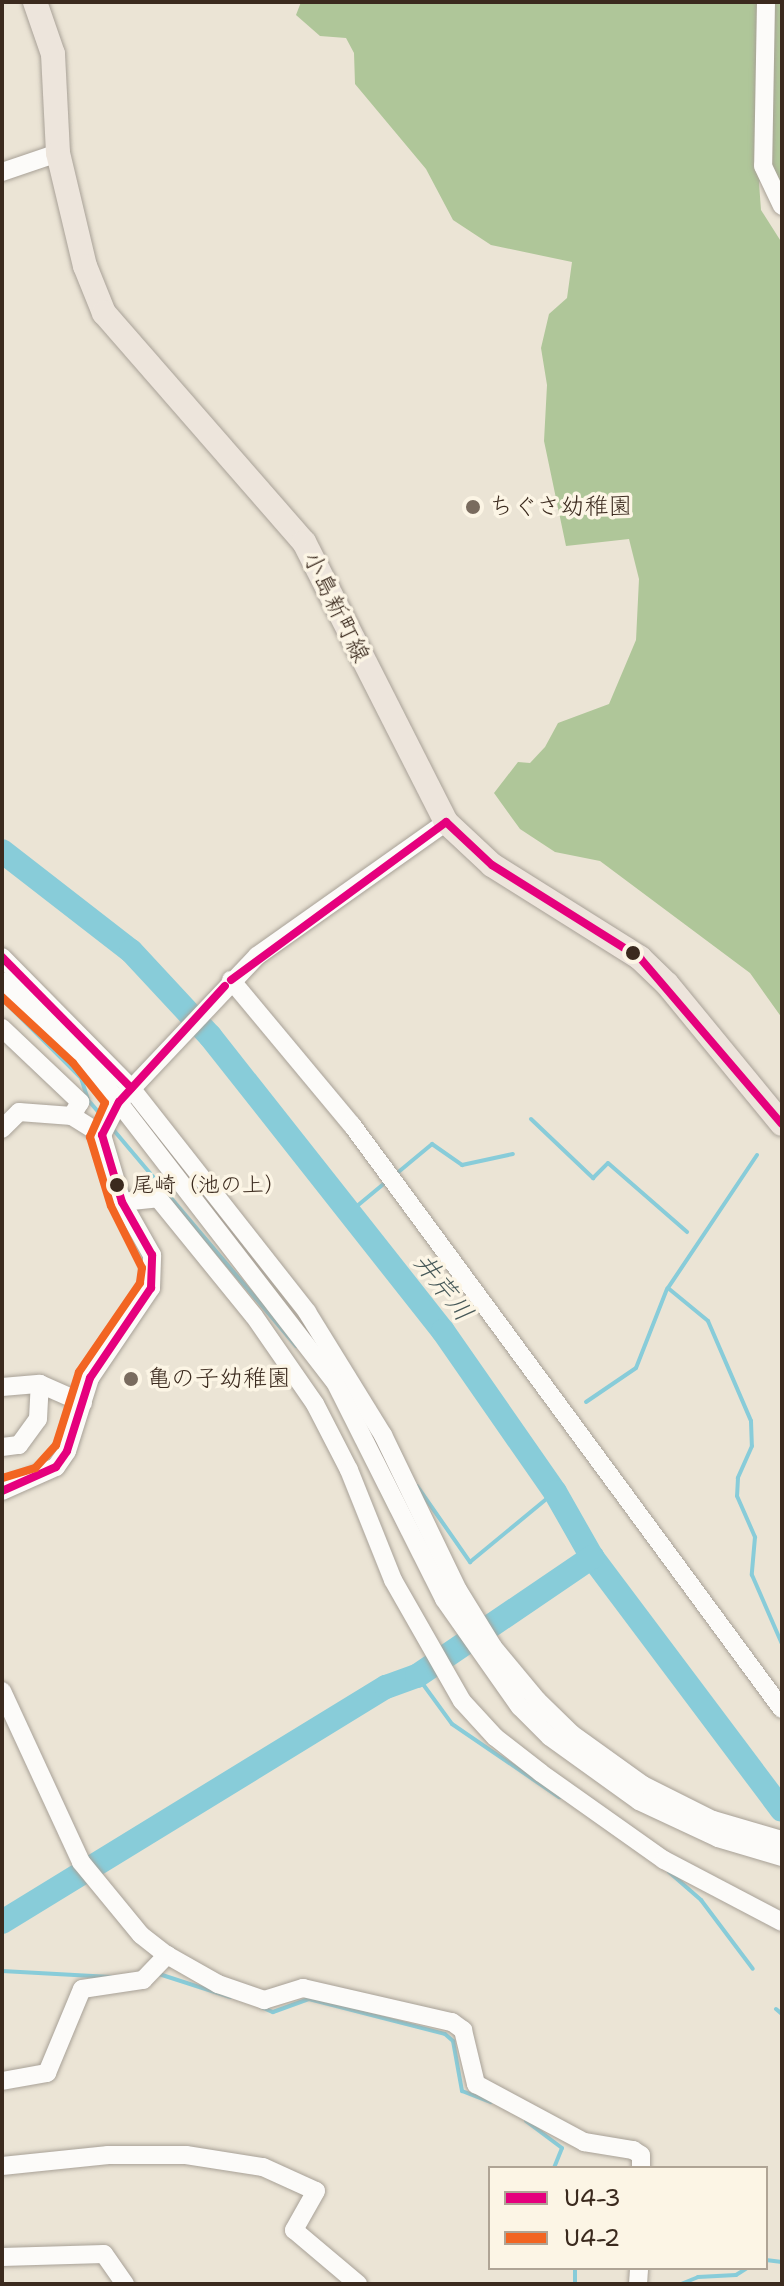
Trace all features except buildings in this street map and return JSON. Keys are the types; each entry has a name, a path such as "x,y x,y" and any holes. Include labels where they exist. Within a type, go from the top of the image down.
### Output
{"main road":[{"name":"小島新町線","path":"35,2 55,67 58,153 85,266 104,313 304,542 446,822 492,865 640,958 667,984 782,1124"}],"street":[{"path":"766,2 763,166 782,206"},
{"path":"2,172 58,153"},
{"path":"102,1135 125,1095 228,983 257,956 446,822"},
{"path":"2,957 73,1024 335,1382 451,1595 486,1651 550,1737 639,1801 718,1838 782,1857"},
{"path":"2,981 125,1095"},
{"path":"228,983 371,1150 782,1709"},
{"path":"2,1028 80,1102 72,1116"},
{"path":"2,1129 19,1112 72,1116 102,1135 122,1202 155,1266 151,1288 90,1378 67,1451 56,1467 2,1491"},
{"path":"122,1202 158,1198 254,1316 315,1404 427,1644 462,1701 495,1737 664,1860 782,1922"},
{"path":"2,1387 40,1384 83,1403"},
{"path":"2,1447 19,1445 38,1419 40,1384"},
{"path":"486,1651 572,1734 643,1785 713,1820 782,1840"},
{"path":"2,1691 81,1862 141,1935 167,1955 218,1984 264,2000 303,1988 452,2022 463,2030 476,2084 584,2142 633,2150 641,2155 641,2166"},
{"path":"2,2081 47,2073 82,1989 143,1980 167,1955"},
{"path":"2,2166 139,2155 186,2155 263,2167 316,2191 294,2230 358,2284"},
{"path":"2,2257 104,2254 125,2284"},
{"path":"2,2264 22,2258"}],"green space":[{"path":"301,2 782,2 782,184 763,174 759,183 761,210 782,243 782,1018 750,973 600,861 555,852 520,829 494,793 518,762 530,763 545,747 558,723 609,704 636,640 639,579 629,539 566,546 544,441 547,385 541,348 549,314 567,298 572,262 491,245 453,220 426,169 355,84 354,53 346,38 320,36 296,15"}],"waterway":[{"name":"井芹川","path":"2,851 131,951 210,1036 443,1331 555,1492 592,1557 782,1810"},
{"path":"2,999 81,1078 88,1100 103,1117"},
{"path":"531,1119 593,1178 608,1163 687,1232"},
{"path":"111,1127 296,1346"},
{"path":"396,1174 432,1144 462,1165 513,1154"},
{"path":"757,1155 668,1288 708,1321 751,1421 752,1446 738,1478 737,1496 755,1537 752,1575 782,1644"},
{"path":"351,1211 386,1182"},
{"path":"586,1402 636,1368 667,1289"},
{"path":"417,1486 470,1562 555,1492"},
{"path":"2,1922 386,1687 417,1676 592,1557"},
{"path":"417,1676 452,1724 559,1797"},
{"path":"669,1872 701,1900 753,1969"},
{"path":"2,1971 111,1977"},
{"path":"159,1974 230,1997"},
{"path":"261,2007 273,2012 309,1999 445,2034 453,2041 462,2091 491,2102"},
{"path":"776,2009 782,2014"},
{"path":"526,2121 562,2148 555,2166"},
{"path":"768,2260 782,2262"},
{"path":"575,2270 575,2284"},
{"path":"681,2284 698,2277 736,2275 744,2270"}],"transit line":[{"name":"U4-3","path":"231,980 446,822 492,865 640,958 782,1124"},
{"name":"U4-3","path":"2,957 131,1088"},
{"name":"U4-3","path":"2,1491 56,1467 67,1451 90,1378 151,1288 152,1255 122,1202 102,1135 119,1102 225,986"},
{"name":"U4-2","path":"2,997 73,1063 105,1103 90,1137 111,1206 142,1268 140,1283 79,1372 56,1445 35,1468 2,1478"}],"place":[{"name":"ちぐさ幼稚園","path":"473,507"},
{"name":"尾崎（池の上）","path":"117,1185"},
{"name":"亀の子幼稚園","path":"131,1379"}]}
